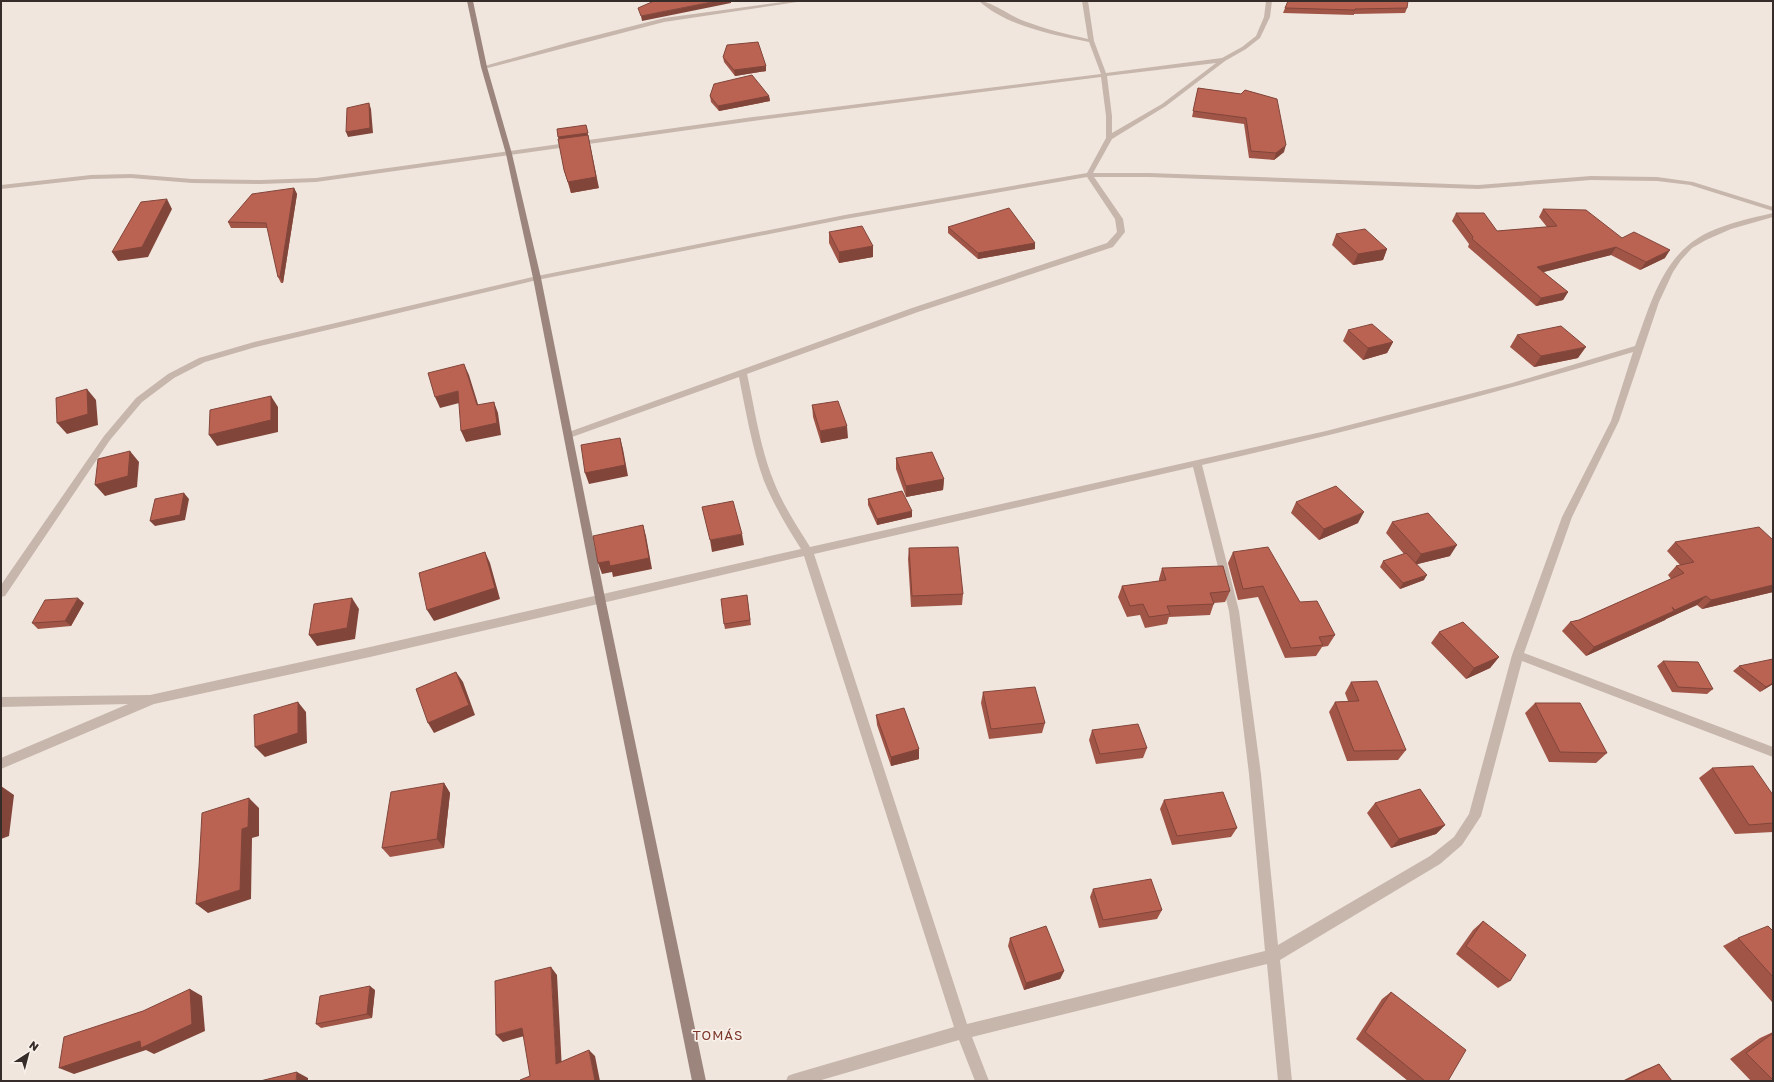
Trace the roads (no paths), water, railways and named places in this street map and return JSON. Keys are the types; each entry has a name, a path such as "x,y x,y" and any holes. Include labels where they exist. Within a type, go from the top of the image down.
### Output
{"street":[{"path":"470,1 484,67 509,154 537,278 600,598 699,1081"},
{"path":"484,67 664,20 801,1"},
{"path":"982,1 1001,14 1029,26 1091,41"},
{"path":"1085,1 1091,41 1104,74 1109,116 1109,138 1089,175"},
{"path":"1109,138 1164,105 1223,60 1244,48 1258,37 1266,17 1268,1"},
{"path":"1,187 91,177 131,176 192,181 261,182 316,180 753,119 1223,60"},
{"path":"569,436 916,310 1110,245 1121,232 1119,219 1089,175"},
{"path":"1,593 107,438 139,400 171,376 202,360 254,345 537,278 845,217 1089,175 1149,175 1478,187 1591,178 1671,180 1712,189 1773,209"},
{"path":"793,1081 963,1032 1273,956 1435,860 1458,841 1475,816 1518,655 1567,517 1615,421 1639,348 1668,272 1680,257 1703,238 1740,224 1773,215"},
{"path":"1,764 28,751 152,699 370,652 600,598 1326,434 1514,385 1639,348"},
{"path":"742,372 759,450 769,480 782,508 808,552 963,1032 982,1081"},
{"path":"1197,464 1234,611 1255,774 1285,1081"},
{"path":"1518,655 1773,752"},
{"path":"1,702 152,699"}],"district":[{"name":"TOMÁS","path":"718,1035"}]}
